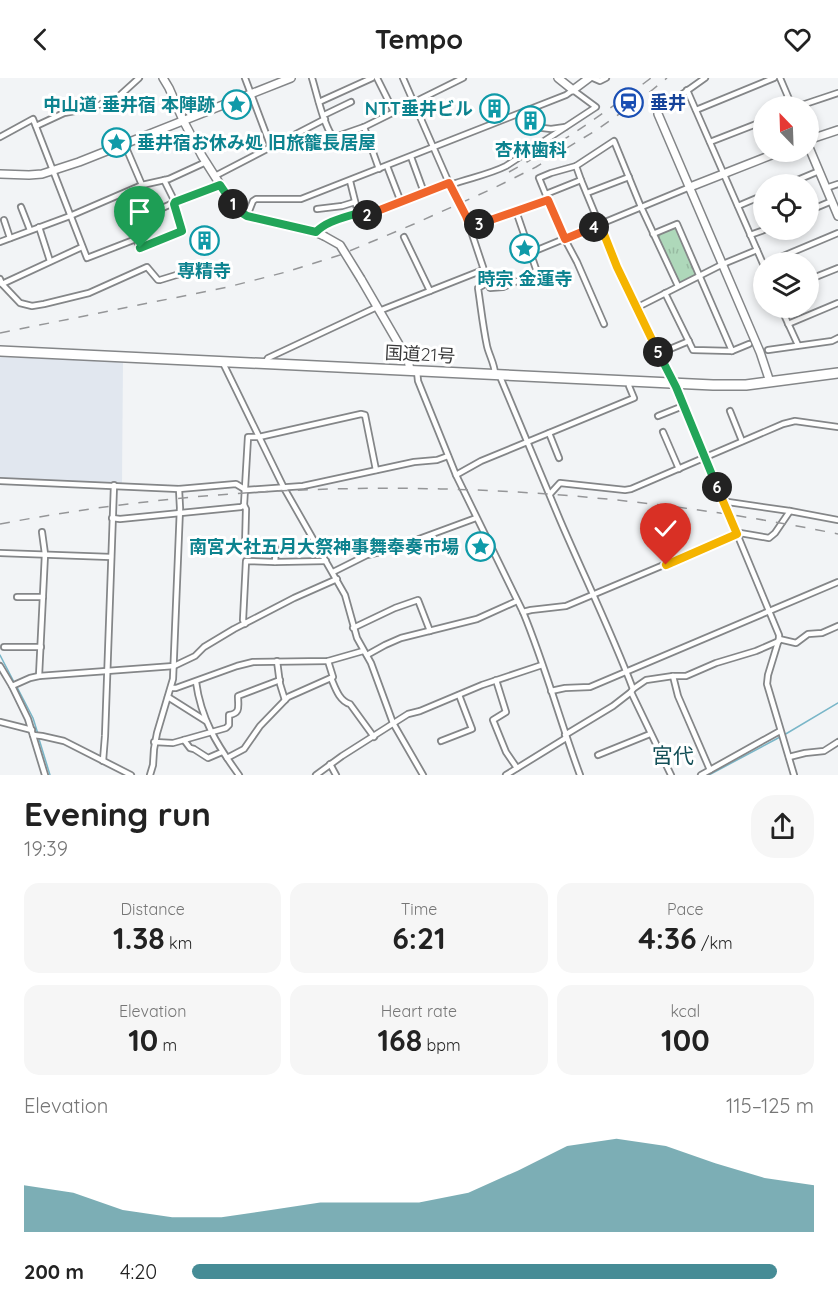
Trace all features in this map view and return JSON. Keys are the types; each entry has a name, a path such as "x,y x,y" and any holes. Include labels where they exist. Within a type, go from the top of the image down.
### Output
{"highway":[{"name":"国道21号","path":"0,351 746,385 838,373"}],"street":[{"path":"36,126 64,113 91,108 117,98 139,78"},
{"path":"163,78 206,162 235,208 247,216 316,232 340,245 361,279 414,370 456,475 523,612 580,775"},
{"path":"246,78 271,147"},
{"path":"0,174 29,176 54,170 291,78"},
{"path":"312,78 330,134 333,137 364,126 463,78"},
{"path":"320,102 374,78 394,112"},
{"path":"403,78 466,216 490,288 502,287 534,274 536,269 516,211"},
{"path":"350,181 358,213 361,216 470,177 494,172 568,127 596,107 558,78"},
{"path":"247,216 256,199 301,200 566,95 591,78 600,81 606,78"},
{"path":"705,78 660,110 658,114 771,382"},
{"path":"696,110 774,78"},
{"path":"780,78 788,96"},
{"path":"636,308 700,275 757,250 687,90"},
{"path":"819,99 838,93"},
{"path":"214,176 351,102"},
{"path":"0,137 33,119 87,258 136,239 140,248 182,231 175,202 164,180"},
{"path":"710,142 753,125"},
{"path":"364,126 379,169"},
{"path":"526,126 551,129 568,127"},
{"path":"819,136 838,129"},
{"path":"604,324 539,178 576,166 614,141 653,234 678,286"},
{"path":"124,144 142,185"},
{"path":"411,157 422,187"},
{"path":"0,242 206,162"},
{"path":"530,253 754,162"},
{"path":"815,162 838,216"},
{"path":"387,166 399,197"},
{"path":"576,166 636,308 683,406 779,635 767,684 794,775"},
{"path":"812,174 819,171"},
{"path":"587,194 629,177"},
{"path":"470,227 516,211 581,180"},
{"path":"826,188 838,184"},
{"path":"160,209 220,185"},
{"path":"738,206 753,200"},
{"path":"819,206 832,201"},
{"path":"317,209 355,202"},
{"path":"21,207 30,230"},
{"path":"316,232 332,221 358,213"},
{"path":"4,220 10,238"},
{"path":"653,234 677,224 732,351"},
{"path":"39,227 50,261"},
{"path":"793,252 838,233"},
{"path":"404,237 430,291"},
{"path":"82,247 1,282 20,303 32,306 89,293 147,267 158,280 199,268"},
{"path":"819,276 838,268"},
{"path":"265,363 268,358 378,309 483,270"},
{"path":"487,283 478,288 489,355 594,595 650,734 671,775"},
{"path":"665,293 693,350 732,351 749,344"},
{"path":"788,324 838,303"},
{"path":"785,318 798,345"},
{"path":"768,350 838,338"},
{"path":"658,354 689,341"},
{"path":"223,361 284,488 345,595 353,628 380,685 393,723 423,775"},
{"path":"456,475 481,461 634,398 629,386 630,381"},
{"path":"658,416 683,406"},
{"path":"730,411 742,441"},
{"path":"275,562 276,549 245,546 246,509 244,505 248,437 259,437 365,415 376,470"},
{"path":"550,494 560,483 631,489 742,441 795,421 838,427"},
{"path":"663,432 679,469"},
{"path":"549,433 559,458"},
{"path":"0,481 179,489 236,484 246,490 284,488 414,462 437,460 448,456"},
{"path":"103,761 114,485"},
{"path":"150,775 154,742 171,688 174,666 179,489"},
{"path":"724,503 728,501 838,520"},
{"path":"112,518 244,505"},
{"path":"523,612 566,606 740,533 768,538 775,533 790,511"},
{"path":"333,572 367,555 389,550 476,518"},
{"path":"39,676 45,554 42,532"},
{"path":"0,553 111,557"},
{"path":"244,624 246,561 326,561"},
{"path":"15,685 39,676 174,666 195,656 204,647 244,624 337,579"},
{"path":"551,691 590,687 838,582"},
{"path":"17,597 43,597"},
{"path":"353,628 418,600 430,631"},
{"path":"171,688 196,682 253,662 328,661 365,653 401,638 477,619 517,601"},
{"path":"506,775 613,706 646,680 686,676 716,663 756,651 779,640 796,643 808,634 822,633 838,626"},
{"path":"4,647 41,646"},
{"path":"278,661 285,700"},
{"path":"328,661 333,677 331,678 342,699 350,704 374,737"},
{"path":"316,775 408,714 542,665"},
{"path":"0,666 15,685 45,775"},
{"path":"673,676 678,696 710,770"},
{"path":"227,758 244,749 260,726 288,697 331,678"},
{"path":"154,742 173,743 226,728 229,725 229,716 238,711 238,696 280,680"},
{"path":"496,680 506,712 493,720 506,752 517,768"},
{"path":"196,682 211,732 239,775"},
{"path":"441,741 472,729 459,694"},
{"path":"168,697 206,721"},
{"path":"0,722 33,734 64,741 131,775"},
{"path":"598,755 650,734"},
{"path":"701,775 781,735"},
{"path":"184,740 190,748 208,758 222,752"},
{"path":"789,757 824,751 838,742"},
{"path":"330,764 336,775"}],"shaded area":[{"path":"0,357 123,361 122,483 0,480"}],"green space":[{"path":"677,224 699,273 679,283 656,234"}],"waterway":[{"path":"0,655 14,682"},
{"path":"17,687 33,718 38,734"},
{"path":"784,735 838,703"},
{"path":"709,775 780,737"},
{"path":"39,739 50,775"}],"railway":[{"path":"509,172 582,128 651,78"},
{"path":"0,333 228,287 340,255 414,224 536,167 598,129 667,78"},
{"path":"0,524 103,507 208,496 314,490 419,488 525,493 630,502 735,515 838,534"}],"place":[{"name":"垂井","path":"629,102"},
{"name":"中山道 垂井宿 本陣跡","path":"236,104"},
{"name":"NTT垂井ビル","path":"494,108"},
{"name":"杏林歯科","path":"531,120"},
{"name":"垂井宿お休み処 旧旅籠長居屋","path":"116,142"},
{"name":"専精寺","path":"204,241"},
{"name":"時宗 金蓮寺","path":"525,249"},
{"name":"南宮大社五月大祭神事舞奉奏市場","path":"480,546"}],"district":[{"name":"宮代","path":"673,755"}],"route":[{"path":"140,248 182,231 175,202 220,185 235,208 247,216 316,232 332,221 358,213 361,216 368,215 449,183 470,227 548,200 565,239 600,224 636,308 676,387 737,534 666,565"}]}
